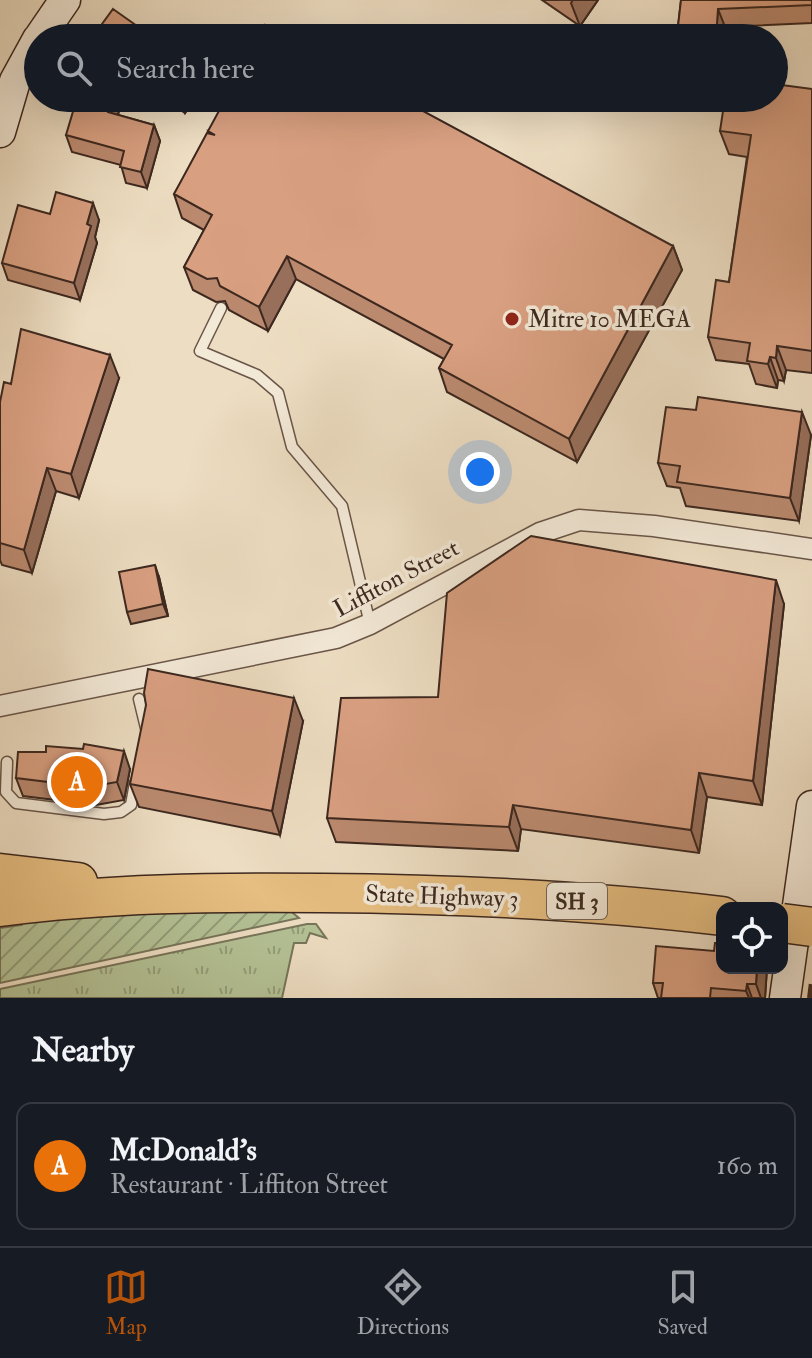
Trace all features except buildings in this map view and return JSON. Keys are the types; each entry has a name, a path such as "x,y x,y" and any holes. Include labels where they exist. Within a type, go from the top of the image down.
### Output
{"highway":[{"name":"State Highway 3","path":"0,873 160,892 545,899 716,915"},
{"name":"State Highway 3","path":"0,907 160,892"},
{"path":"788,924 812,927"}],"street":[{"path":"48,24 65,0"},
{"path":"0,132 15,81 24,65"},
{"name":"Liffiton Street","path":"0,706 336,638 370,624 512,546 579,520 654,526 812,549"},
{"path":"785,998 812,806"}],"lane":[{"path":"221,308 200,351 257,375 278,393 292,447 342,506 370,624"},
{"path":"139,699 147,727 143,742"},
{"path":"7,762 6,792 16,803 104,814 121,812 131,805 137,774"}],"green space":[{"path":"282,904 299,918 0,983 0,928 22,925 22,919"},
{"path":"316,924 326,938 310,933 306,943 294,943 282,998 0,998 0,989"}],"railway":[{"path":"810,998 812,982"}],"place":[{"name":"Mitre 10 MEGA","path":"512,319"},
{"name":"McDonald's","path":"77,782"}]}
